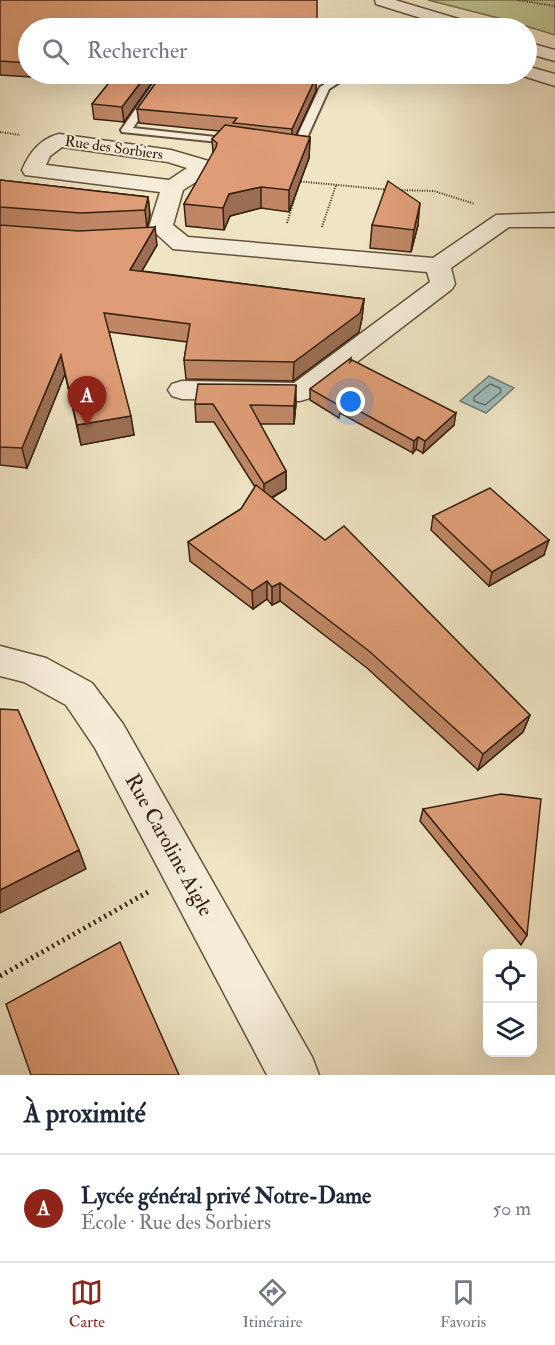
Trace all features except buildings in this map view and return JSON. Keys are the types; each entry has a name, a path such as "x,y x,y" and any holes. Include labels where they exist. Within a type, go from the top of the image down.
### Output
{"street":[{"path":"364,2 383,0 439,18"},
{"path":"537,50 555,56"},
{"path":"537,74 555,80"},
{"name":"Rue des Sorbiers","path":"173,187 33,170 39,154 59,140 171,156 204,167 173,187 158,236 181,244 438,266"},
{"path":"182,390 300,392 443,284 438,266 504,220 555,220"},
{"name":"Rue Caroline Aigle","path":"0,661 33,669 79,694 109,736 294,1075"}],"lane":[{"path":"157,84 126,130 240,143"},
{"path":"274,147 297,149 325,87 330,84"},
{"path":"314,86 325,87"}],"path":[{"path":"517,0 555,6"},
{"path":"290,180 379,190 434,191 488,208 504,220"},
{"path":"277,252 300,181"},
{"path":"313,255 336,185"},
{"path":"0,976 183,871"}],"green space":[{"path":"428,0 555,0 555,35 537,29 537,18 498,18"}],"water":[{"path":"489,376 514,388 486,413 460,401"}],"place":[{"name":"Lycée général privé Notre-Dame","path":"87,426"}]}
